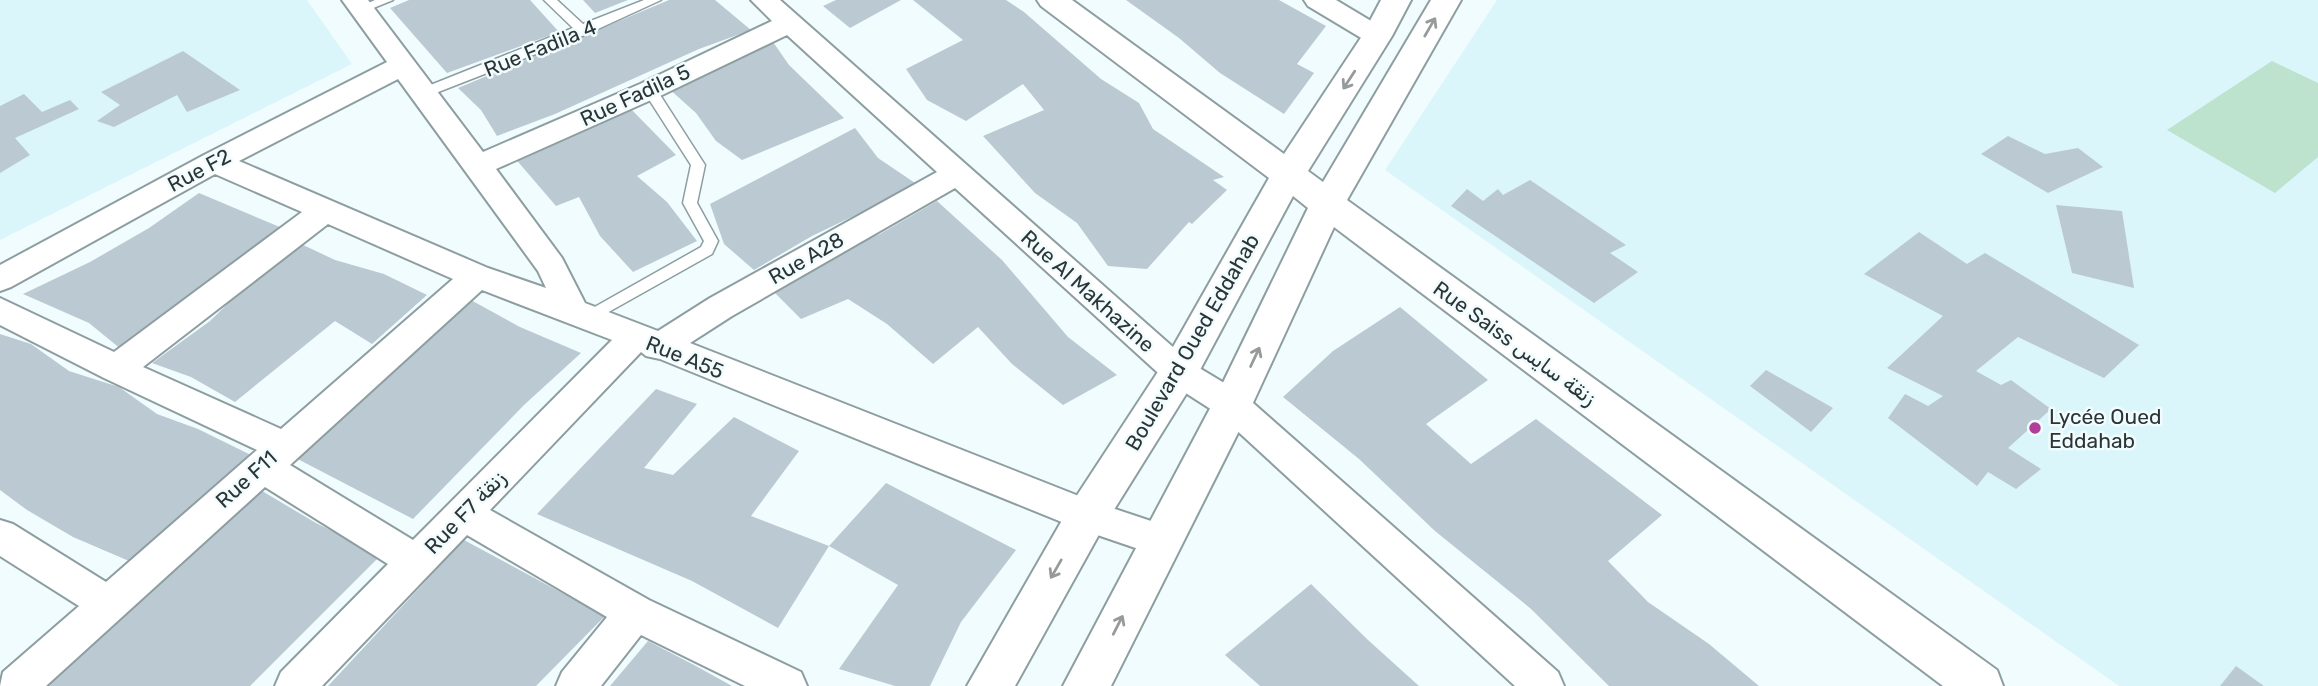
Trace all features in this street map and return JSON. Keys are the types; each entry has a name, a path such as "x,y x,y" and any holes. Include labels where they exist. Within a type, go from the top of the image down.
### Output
{"street":[{"name":"Rue Al Makhazine","path":"764,0 1180,372 1232,405 1544,686"},
{"name":"Rue Saiss زنقة سايس","path":"1052,0 1980,686"},
{"path":"1317,0 1377,36"},
{"name":"Boulevard Oued Eddahab","path":"990,686 1087,516 1180,372 1287,176 1377,36 1396,0"},
{"path":"1086,686 1232,405 1327,205 1446,0"},
{"path":"358,5 401,66 479,165 551,266 581,314"},
{"name":"Rue Fadila 5","path":"479,165 650,90 790,23"},
{"name":"Rue F2","path":"0,279 214,162 401,66"},
{"name":"Rue A55","path":"214,162 477,276 581,314 1087,516 1161,541"},
{"name":"Rue A28","path":"647,342 721,307 957,174"},
{"path":"116,369 326,210"},
{"name":"Rue F11","path":"17,686 477,276"},
{"path":"0,310 116,369 272,456 417,562"},
{"name":"Rue F7 زنقة","path":"295,686 464,514 647,342"},
{"path":"464,514 635,613 786,686"},
{"path":"0,536 107,603"},
{"path":"576,686 635,613"}],"lane":[{"path":"358,5 387,0"},
{"path":"551,0 583,31"},
{"name":"Rue Fadila 4","path":"423,93 655,0"},
{"path":"581,314 707,250 711,242 690,203 698,165 650,90"}],"shaded area":[{"path":"0,0 307,0 352,64 0,240"},
{"name":"Lycée Oued Eddahab","path":"1497,0 2318,0 2318,686 2119,686 1385,170"}],"green space":[{"path":"2272,61 2318,83 2318,157 2275,193 2167,130"}],"building":[{"path":"409,0 530,0 559,32 447,73 390,8"},
{"path":"583,0 628,0 595,13"},
{"path":"669,0 715,0 751,30 699,49 555,114 497,136 481,110 458,88"},
{"path":"836,0 901,0 850,28 823,6"},
{"path":"913,0 1006,0 1024,12 1101,79 1139,103 1153,129 1224,177 1213,180 1227,190 1192,224 1189,222 1147,269 1108,266 1077,223 1035,193 983,136 1044,110 1023,84 966,121 927,100 906,69 963,40"},
{"path":"1126,0 1279,0 1326,26 1297,64 1314,73 1284,114 1220,73 1179,38"},
{"path":"773,42 789,65 844,118 742,160 716,141 696,113 668,88"},
{"path":"183,51 240,90 187,112 177,95 114,127 97,121 120,105 101,92"},
{"path":"24,94 42,112 70,100 79,109 15,138 30,155 0,173 0,106"},
{"path":"630,108 676,155 637,176 667,202 697,241 633,272 600,236 579,197 556,206 513,156"},
{"path":"855,128 878,158 918,185 812,236 754,270 724,244 710,204"},
{"path":"2008,136 2045,154 2078,148 2103,167 2048,193 1981,154"},
{"path":"1530,180 1626,245 1610,253 1638,272 1594,303 1451,206 1467,189 1483,201 1498,189 1503,195"},
{"path":"199,193 287,230 122,350 89,323 23,294 90,262 149,228"},
{"path":"937,201 1002,260 1068,337 1117,375 1063,405 1012,364 978,327 933,364 887,324 848,299 801,319 770,288 836,253 880,234"},
{"path":"2056,205 2122,211 2134,288 2072,273"},
{"path":"1919,232 1967,264 1985,253 2139,345 2104,378 2018,337 1976,371 2001,385 2011,380 2051,409 2008,448 2041,469 2016,489 1988,472 1977,486 1888,418 1905,394 1928,406 1943,396 1887,368 1943,316 1864,274"},
{"path":"301,244 335,260 384,274 427,295 372,344 335,321 235,402 191,377 152,363 210,321 250,282"},
{"path":"469,299 520,327 581,353 524,405 413,519 290,455"},
{"path":"1400,307 1488,380 1426,424 1471,464 1536,419 1662,515 1608,561 1648,602 1709,644 1759,686 1609,686 1530,608 1435,531 1359,459 1283,397 1333,351"},
{"path":"0,334 31,344 69,371 119,387 157,414 198,429 251,455 136,564 73,537 27,510 0,490"},
{"path":"1766,370 1833,408 1811,432 1750,386"},
{"path":"656,389 697,404 644,468 673,475 734,417 799,451 751,516 829,546 778,628 692,581 537,514"},
{"path":"886,483 1016,550 961,622 930,686 895,686 839,669 898,585 829,546"},
{"path":"257,488 316,523 381,555 250,686 29,686"},
{"path":"464,540 605,616 536,686 328,686"},
{"path":"1311,584 1419,686 1260,686 1225,655"},
{"path":"648,641 696,666 732,686 610,686"},
{"path":"2236,666 2264,686 2220,686"}],"place":[{"name":"Lycée Oued Eddahab","path":"2035,428"}]}
